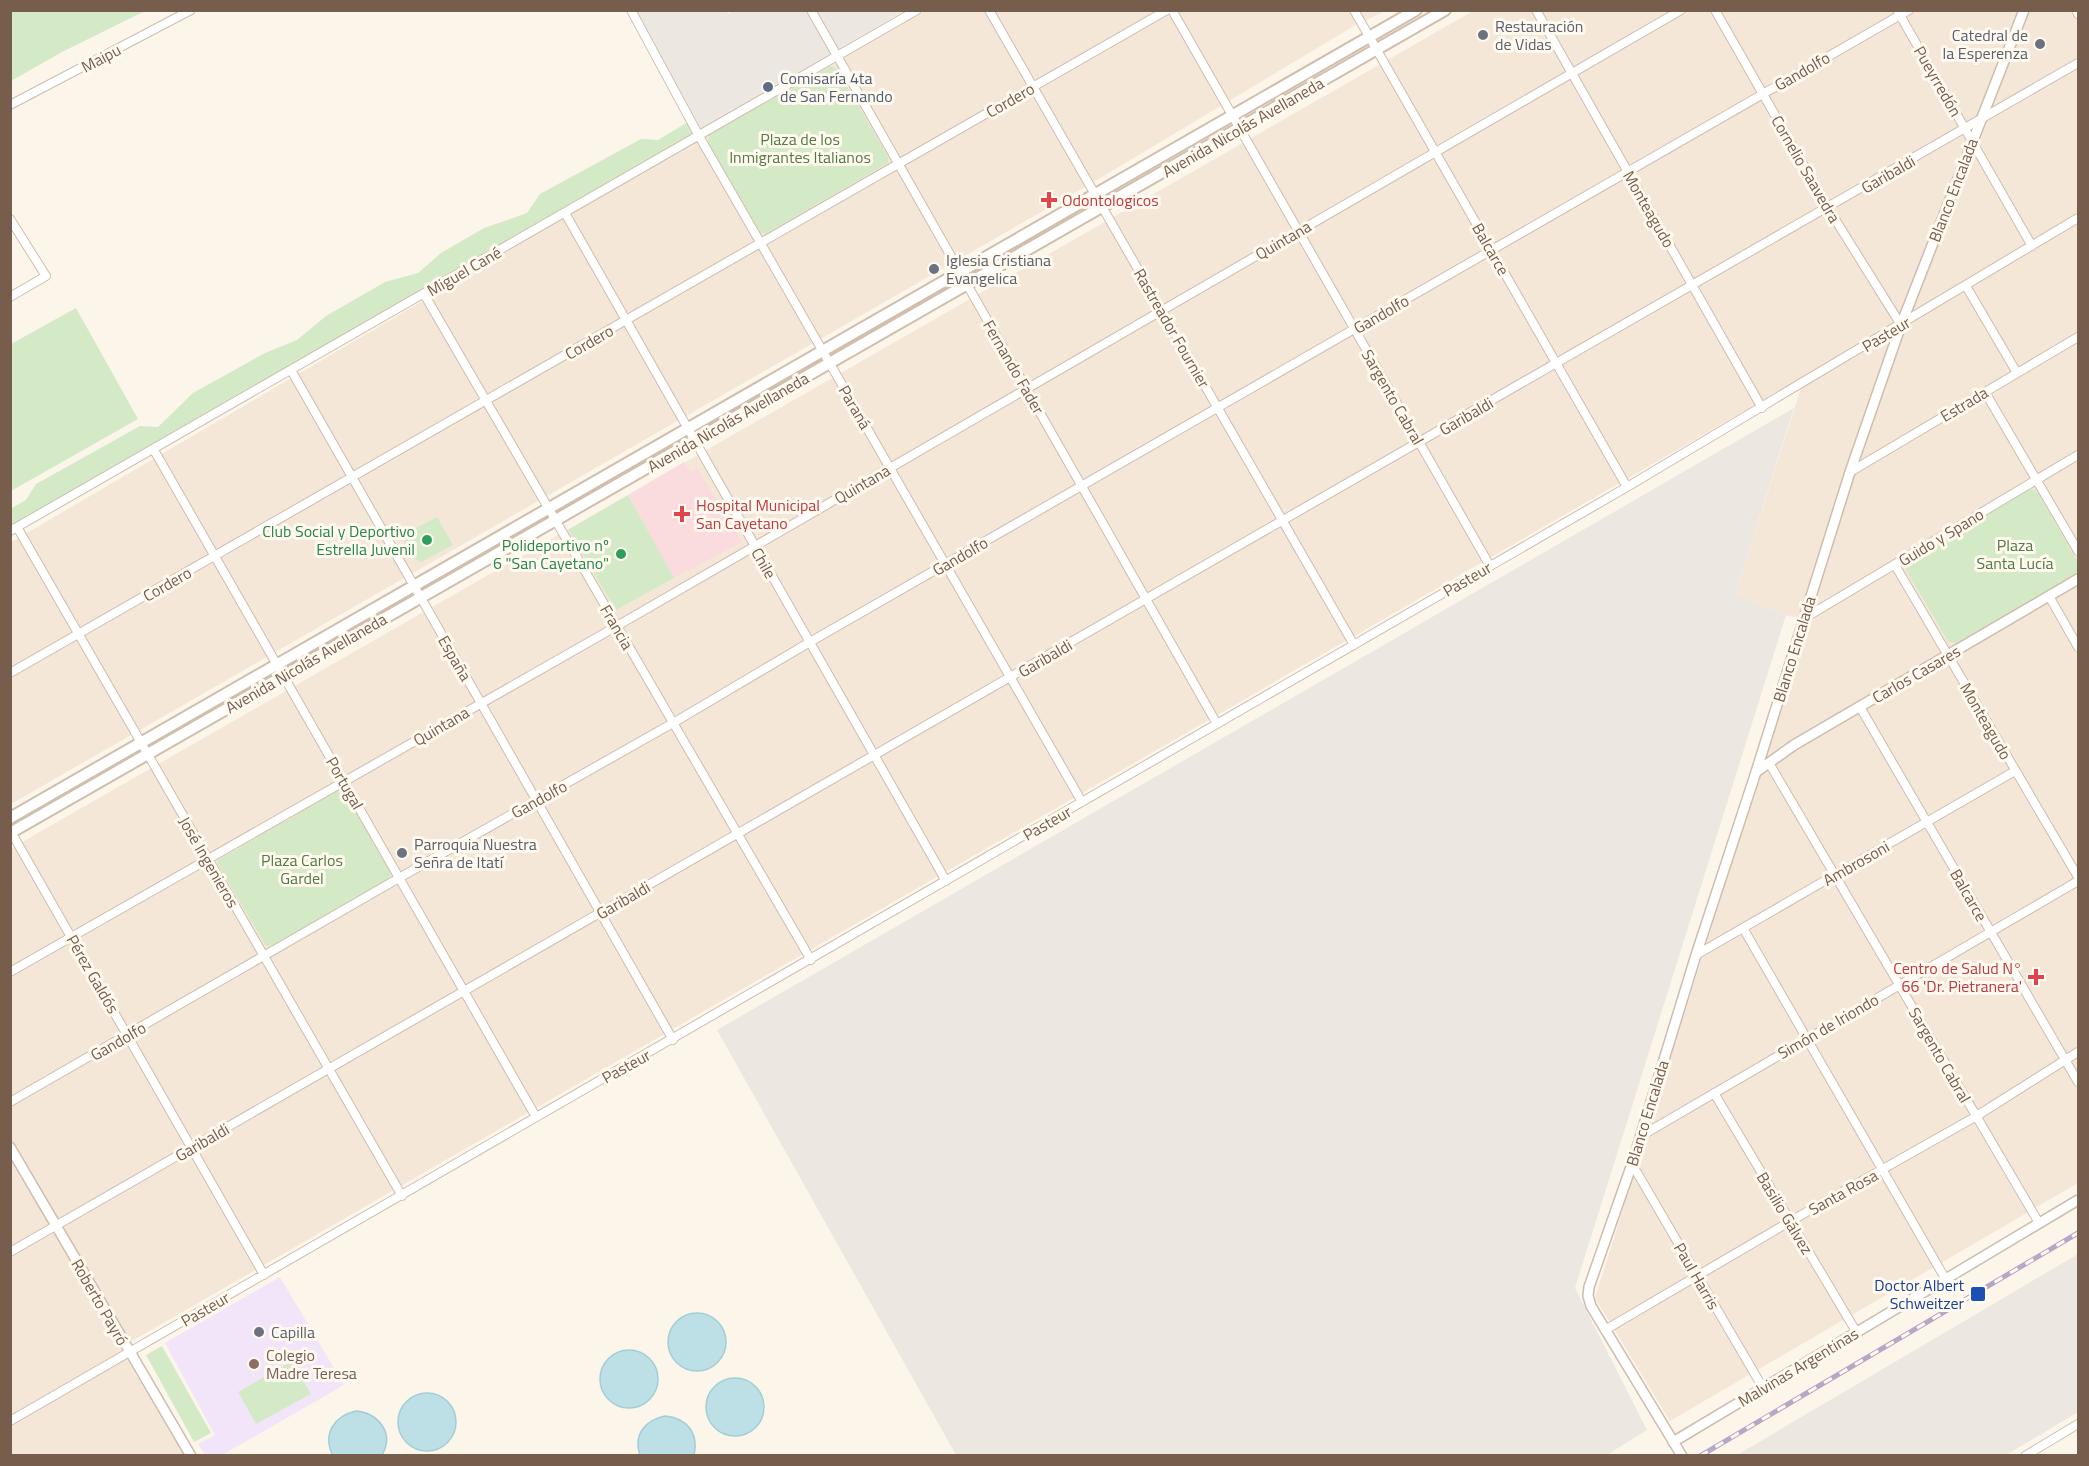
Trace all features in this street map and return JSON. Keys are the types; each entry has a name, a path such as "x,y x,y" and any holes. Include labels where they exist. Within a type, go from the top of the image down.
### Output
{"main road":[{"name":"Avenida Nicolás Avellaneda","path":"10,818 1416,10"},
{"name":"Avenida Nicolás Avellaneda","path":"11,831 1103,208 1445,10"}],"street":[{"name":"Maipu","path":"10,105 191,10"},
{"name":"Paraná","path":"630,10 699,136 1082,802"},
{"name":"Fernando Fader","path":"811,10 1217,724"},
{"name":"Miguel Cané","path":"14,529 917,10"},
{"name":"Rastreador Fournier","path":"989,10 1354,645"},
{"name":"Cordero","path":"10,674 1167,10"},
{"name":"Sargento Cabral","path":"1172,10 1490,566"},
{"name":"Balcarce","path":"1354,10 1627,487"},
{"name":"Monteagudo","path":"1536,10 1762,408"},
{"name":"Quintana","path":"10,972 755,546 1681,10"},
{"name":"Cornelio Saavedra","path":"1715,10 1828,208 1901,325"},
{"name":"Gandolfo","path":"10,1102 1628,173 1899,13 1909,10"},
{"name":"Blanco Encalada","path":"1605,1330 1588,1296 1641,1136 1696,955 1850,472 1901,325 2024,10"},
{"name":"Pueyrredón","path":"1899,13 2032,246"},
{"name":"Garibaldi","path":"10,1252 2079,63"},
{"name":"Chile","path":"565,213 946,882"},
{"name":"Pasteur","path":"10,1421 1627,487 2079,218"},
{"path":"10,297 46,276 11,222"},
{"path":"1966,286 2017,373"},
{"name":"Francia","path":"424,294 810,960"},
{"name":"Estrada","path":"1850,472 2079,336"},
{"name":"España","path":"291,370 673,1040"},
{"path":"1985,392 2079,551"},
{"name":"Portugal","path":"154,450 285,675 343,781 536,1117"},
{"name":"Guido y Spano","path":"1803,619 2079,455"},
{"name":"José Ingenieros","path":"14,529 78,634 402,1196"},
{"name":"Monteagudo","path":"1895,565 2079,879"},
{"name":"Carlos Casares","path":"1756,772 1794,745 2079,579"},
{"path":"2049,596 2079,647"},
{"name":"Balcarce","path":"1860,707 2079,1082"},
{"name":"Sargento Cabral","path":"1768,764 2039,1223"},
{"name":"Ambrosoni","path":"1696,955 2015,771"},
{"name":"Pérez Galdós","path":"11,831 264,1275"},
{"name":"Simón de Iriondo","path":"1641,1136 2079,879"},
{"path":"1743,928 1946,1280"},
{"name":"Santa Rosa","path":"1605,1330 1789,1222 1976,1117 2079,1052"},
{"name":"Basilio Gálvez","path":"1714,1093 1789,1222 1857,1332"},
{"name":"Roberto Payró","path":"10,1147 191,1455"},
{"name":"Paul Harris","path":"1632,1164 1763,1388"},
{"name":"Malvinas Argentinas","path":"1673,1442 2079,1200"},
{"path":"1605,1330 1682,1455"},
{"path":"2025,1455 2079,1424"}],"shaded area":[{"path":"726,10 728,14 734,10 904,11 701,129 635,11"},
{"path":"925,11 1385,11 1354,26 1102,177 11,804 10,543 706,135"},
{"path":"1473,11 2078,11 2078,1183 1670,1421 1595,1298 1808,621 1786,615 1735,594 1805,376 120,1348 184,1455 11,1455 10,849"},
{"path":"1794,408 1735,594 1786,615 1575,1288 1647,1430 1605,1456 956,1455 717,1030"},
{"name":"Hospital Municipal San Cayetano","path":"684,462 690,472 697,468 742,542 674,578 628,495"},
{"path":"2078,1254 2078,1412 2006,1455 1737,1455"},
{"name":"Colegio Madre Teresa","path":"280,1277 344,1385 222,1455 205,1455 198,1444 215,1435 165,1343"}],"green space":[{"path":"11,10 145,11 62,52 11,81"},
{"name":"Plaza de los Inmigrantes Italianos","path":"830,66 838,70 888,157 888,163 767,233 760,233 708,142 709,135"},
{"path":"691,120 699,136 11,531 10,509 26,500 36,484 140,426 158,427 193,393 265,353 297,340 326,316 385,282 418,273 441,253 484,228 527,213 540,194 641,139 658,140"},
{"path":"76,308 138,419 11,491 11,344"},
{"name":"Plaza Santa Lucía","path":"2033,489 2038,493 2078,562 2078,572 1962,641 1954,643 1948,641 1906,567 1910,562"},
{"name":"Polideportivo nº 6 \"San Cayetano\"","path":"628,495 674,578 616,610 568,530"},
{"name":"Club Social y Deportivo Estrella Juvenil","path":"437,517 453,545 421,562 413,558 401,536"},
{"name":"Plaza Carlos Gardel","path":"340,790 346,793 390,869 390,876 387,880 273,945 266,946 218,865 218,860"},
{"path":"162,1346 211,1433 194,1442 146,1355"},
{"path":"292,1361 311,1394 256,1424 238,1392"}],"water":[{"path":"691,1313 703,1313 718,1321 726,1336 726,1348 718,1363 703,1371 691,1371 676,1363 668,1348 668,1336 676,1321"},
{"path":"623,1350 635,1350 650,1358 658,1373 658,1385 650,1400 635,1408 623,1408 608,1400 600,1385 600,1373 608,1358"},
{"path":"729,1378 741,1378 756,1386 764,1401 764,1413 756,1428 741,1436 729,1436 714,1428 706,1413 706,1401 714,1386"},
{"path":"421,1393 433,1393 448,1401 456,1416 456,1428 448,1443 433,1451 421,1451 406,1443 398,1428 398,1416 406,1401"},
{"path":"356,1411 371,1416 382,1426 387,1439 382,1455 333,1456 329,1440 332,1427 348,1413"},
{"path":"665,1416 680,1420 690,1428 695,1440 694,1455 640,1455 638,1441 642,1430 652,1421"}],"railway":[{"path":"1700,1456 2078,1233"}],"place":[{"name":"Restauración de Vidas","path":"1483,35"},
{"name":"Catedral de la Esperenza","path":"2040,44"},
{"name":"Comisaría 4ta de San Fernando","path":"768,87"},
{"name":"Odontologicos","path":"1049,200"},
{"name":"Iglesia Cristiana Evangelica","path":"934,269"},
{"name":"Hospital Municipal San Cayetano","path":"682,514"},
{"name":"Club Social y Deportivo Estrella Juvenil","path":"427,540"},
{"name":"Polideportivo nº 6 \"San Cayetano\"","path":"621,554"},
{"name":"Parroquia Nuestra Señra de Itatí","path":"402,853"},
{"name":"Centro de Salud N° 66 'Dr. Pietranera'","path":"2036,977"},
{"name":"Doctor Albert Schweitzer","path":"1978,1294"},
{"name":"Capilla","path":"259,1332"},
{"name":"Colegio Madre Teresa","path":"254,1364"}]}
